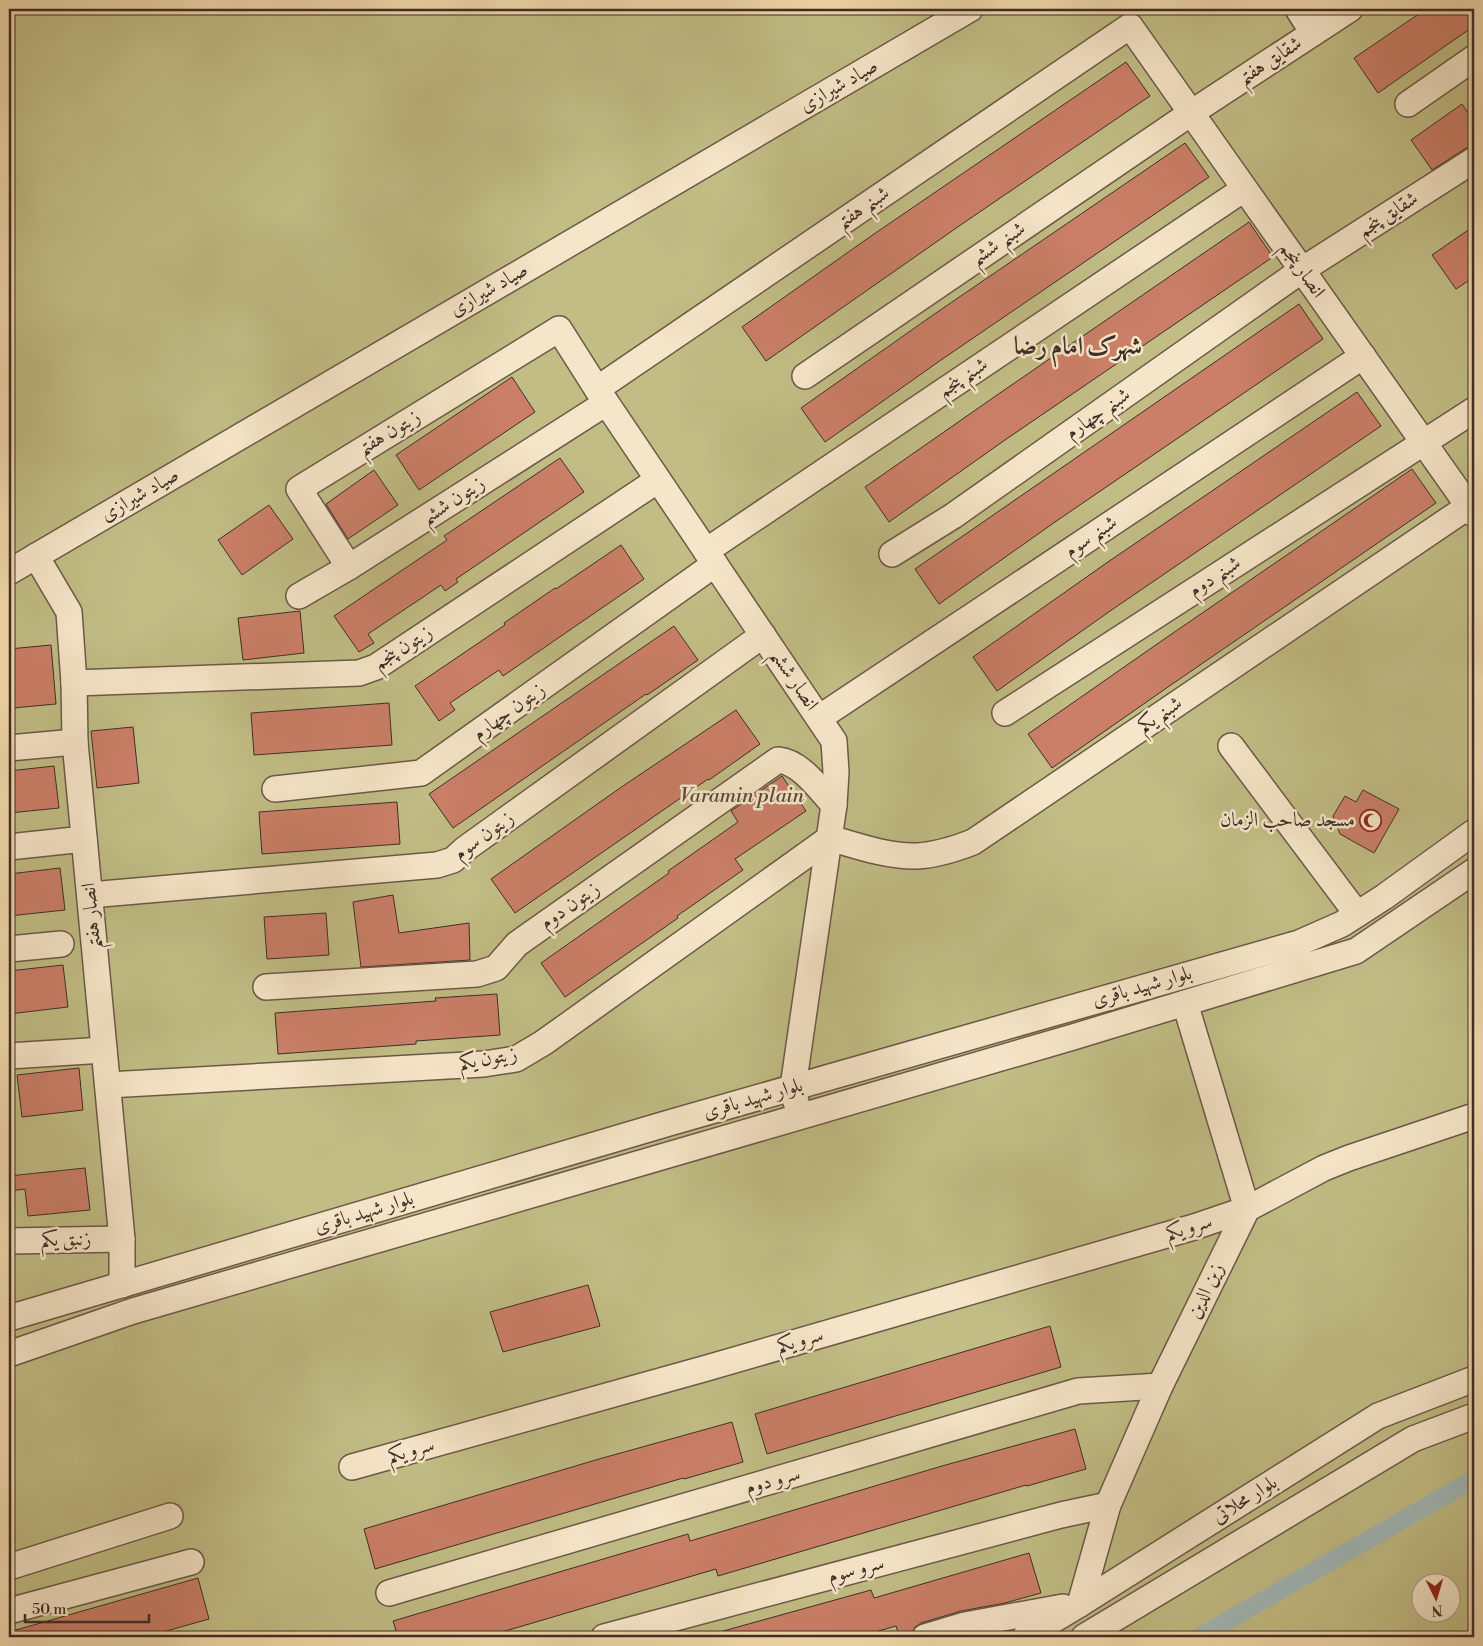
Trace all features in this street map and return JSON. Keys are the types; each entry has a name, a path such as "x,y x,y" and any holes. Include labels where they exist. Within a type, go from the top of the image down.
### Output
{"street":[{"name":"صیاد شیرازی","path":"9,572 970,9"},
{"path":"1298,9 1312,33"},
{"name":"شقایق هفتم","path":"1191,113 1350,9"},
{"name":"انصار پنجم","path":"1130,26 1472,510"},
{"name":"شبنم هفتم","path":"601,396 1130,26"},
{"path":"1408,104 1474,58"},
{"name":"شبنم ششم","path":"805,376 1191,113"},
{"name":"شقایق پنجم","path":"1302,270 1474,160"},
{"name":"شبنم پنجم","path":"711,557 1244,189"},
{"name":"شبنم چهارم","path":"892,554 953,516 1302,270"},
{"name":"انصار ششم","path":"559,329 601,396 834,741 836,772 834,805 793,1087 799,1117"},
{"name":"زیتون هفتم","path":"349,567 299,488 559,329"},
{"name":"شبنم سوم","path":"819,718 1363,356"},
{"name":"زیتون ششم","path":"299,596 349,567 601,396"},
{"name":"شبنم دوم","path":"1005,713 1474,410"},
{"name":"زیتون پنجم","path":"74,683 359,672 376,668 658,480"},
{"name":"شبنم یکم","path":"830,838 880,852 916,856 950,851 973,842 1472,510"},
{"name":"انصار هفتم","path":"36,556 69,612 74,683 75,742 122,1239 122,1285"},
{"name":"زیتون چهارم","path":"275,789 421,773 711,557"},
{"name":"زیتون سوم","path":"90,895 438,865 453,860 465,849 763,635"},
{"path":"9,748 75,742"},
{"path":"1231,746 1357,914"},
{"name":"زیتون دوم","path":"266,987 477,974 496,968 517,944 778,760 788,760 797,765 834,805"},
{"name":"بلوار شهید باقری","path":"9,1318 793,1087 1299,943 1342,924 1474,832"},
{"name":"زیتون یکم","path":"108,1085 484,1064 516,1059 543,1043 830,838"},
{"path":"9,847 84,839"},
{"name":"بلوار شهید باقری","path":"9,1354 133,1311 799,1117 1356,951 1474,871"},
{"path":"9,949 61,944"},
{"path":"1185,1003 1247,1209 1324,1168 1474,1116"},
{"path":"9,1056 104,1050"},
{"name":"زین الدین","path":"1080,1604 1108,1505 1160,1386 1247,1209"},
{"name":"سرو یکم","path":"352,1468 1174,1233 1247,1209"},
{"name":"زنبق یکم","path":"9,1241 122,1239"},
{"name":"بلوار محلاتی","path":"1025,1637 1378,1416 1474,1379"},
{"name":"سرو دوم","path":"389,1593 1078,1391 1160,1386"},
{"name":"بلوار محلاتی","path":"1091,1633 1413,1440 1474,1416"},
{"name":"سرو سوم","path":"604,1637 1061,1515 1108,1505"},
{"path":"9,1567 170,1516"},
{"path":"9,1611 191,1562"},
{"path":"925,1637 965,1626 1080,1604 1091,1633"}],"green space":[{"name":"Varamin plain","path":"9,9 1474,9 1474,1637 9,1637"}],"building":[{"path":"1426,9 1474,9 1474,26 1378,93 1354,58"},
{"path":"1126,62 1150,96 766,361 742,327 874,234"},
{"path":"1462,104 1474,122 1474,146 1466,148 1432,170 1411,140"},
{"path":"1185,143 1209,177 941,360 825,442 801,408 933,315"},
{"path":"1249,222 1273,257 1005,440 889,522 865,487"},
{"path":"1474,226 1474,277 1456,289 1432,255"},
{"path":"1299,304 1323,339 1055,522 939,604 915,569"},
{"path":"512,377 535,412 419,490 396,455"},
{"path":"1357,392 1381,426 1113,609 997,691 973,657 1105,564"},
{"path":"560,458 584,492 456,579 458,582 445,591 441,585 368,634 374,643 359,652 334,616 447,540 444,536"},
{"path":"1412,469 1436,503 1052,768 1028,734"},
{"path":"374,470 398,505 348,539 326,504"},
{"path":"269,505 293,539 242,575 218,540"},
{"path":"621,545 644,579 503,676 499,670 450,703 455,710 439,721 415,686 505,625 504,623 555,588"},
{"path":"300,611 304,653 243,660 238,618"},
{"path":"674,626 698,660 453,828 429,794"},
{"path":"51,645 56,704 13,708 9,649"},
{"path":"389,703 392,745 254,755 251,713"},
{"path":"736,710 760,744 515,913 491,879 620,788"},
{"path":"133,727 139,783 97,788 91,731"},
{"path":"54,766 59,808 9,813 9,771"},
{"path":"782,776 806,811 735,859 743,870 565,997 541,963 738,822 731,811"},
{"name":"مسجد صاحب الزمان","path":"1363,790 1399,809 1374,853 1340,834 1333,816 1345,796 1356,802"},
{"path":"397,802 400,844 262,854 259,812"},
{"path":"60,868 65,910 9,916 9,874"},
{"path":"393,895 399,933 469,923 470,960 361,967 353,902"},
{"path":"326,913 329,955 267,959 264,917"},
{"path":"63,965 68,1007 9,1014 9,971"},
{"path":"497,994 500,1035 416,1041 416,1044 278,1054 275,1013 436,1001 435,998"},
{"path":"79,1068 83,1110 22,1117 17,1075"},
{"path":"85,1168 90,1210 28,1216 25,1189 9,1191 9,1176"},
{"path":"588,1285 600,1326 503,1352 490,1312"},
{"path":"1050,1326 1061,1367 767,1454 755,1414"},
{"path":"732,1422 743,1462 375,1569 364,1529 599,1459"},
{"path":"1075,1429 1086,1469 718,1576 716,1569 485,1637 398,1637 393,1621 688,1534 690,1541 942,1466"},
{"path":"1029,1553 1041,1593 1005,1603 961,1611 921,1623 913,1631 899,1635 896,1626 857,1637 716,1637 716,1633 871,1590 874,1598"},
{"path":"198,1578 209,1619 145,1637 9,1637 9,1632"}],"waterway":[{"path":"1199,1637 1474,1479"}],"place":[{"name":"مسجد صاحب الزمان","path":"1371,820"}],"district":[{"name":"شهرک امام رضا","path":"1078,346"}]}
